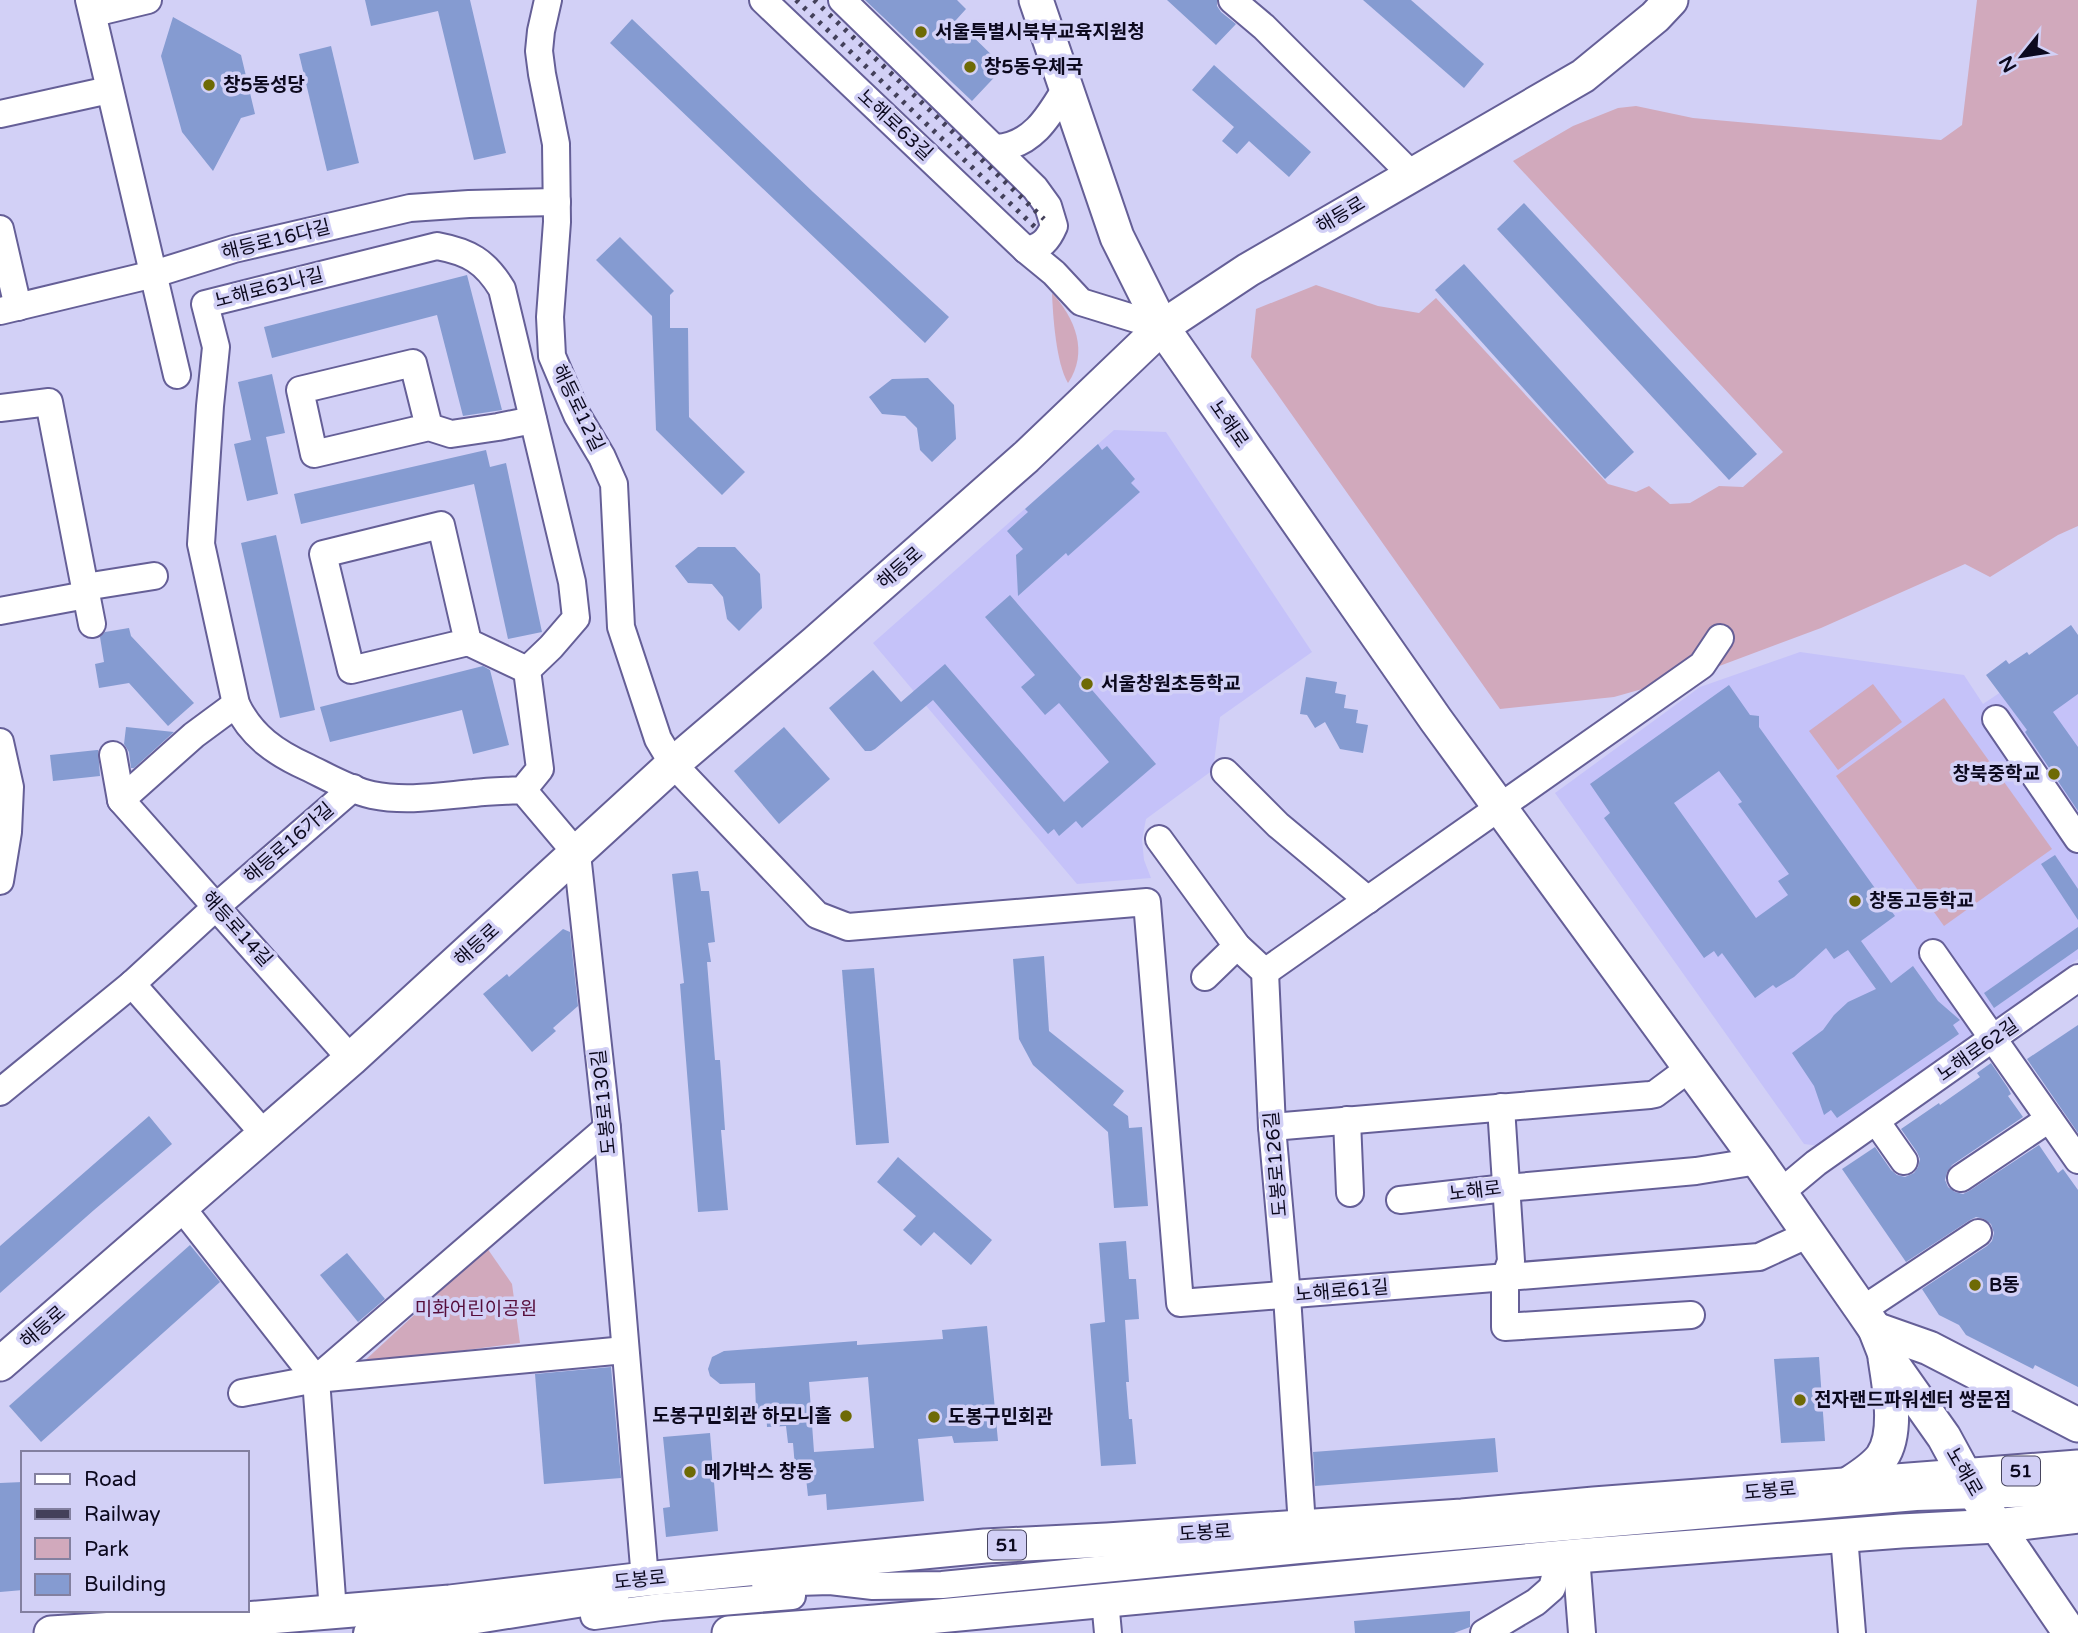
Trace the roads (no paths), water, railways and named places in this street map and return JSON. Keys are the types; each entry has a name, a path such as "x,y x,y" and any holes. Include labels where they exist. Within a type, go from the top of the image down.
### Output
{"main road":[{"name":"노해로","path":"1036,0 1117,237 1162,327 1420,697 1809,1234 1944,1437 2020,1562 2070,1633"},
{"name":"해등로","path":"0,1364 351,1059 673,764 1016,466 1162,327 1248,270 1583,76 1655,17 1671,0"},
{"path":"1873,1330 1929,1348 2078,1425"},
{"path":"1847,1485 1870,1469 1883,1455 1891,1429 1892,1410 1873,1330"},
{"name":"도봉로","path":"729,1633 894,1626 1105,1600 1568,1557 1844,1536 1980,1500 2078,1467"},
{"name":"도봉로","path":"51,1633 450,1602 645,1579 985,1546 1462,1516 1847,1485 1980,1500 2078,1516"}],"street":[{"path":"148,0 91,7 177,375"},
{"name":"해등로12길","path":"548,0 539,51 556,144 557,202 550,317 552,356 577,415 602,457 614,484 621,627 658,739 673,764 817,915 848,927 1147,902 1180,1303"},
{"name":"노해로63길","path":"763,0 1054,273 1081,302 1162,327"},
{"path":"842,0 1035,187 1048,206 1054,226 1045,242 1038,248 1027,250"},
{"path":"1247,4 1265,27 1411,174"},
{"path":"997,148 1014,145 1038,130 1066,88"},
{"path":"0,114 109,90"},
{"name":"해등로16다길","path":"9,309 155,274 234,249 410,208 557,202"},
{"path":"0,229 9,309"},
{"name":"노해로63나길","path":"523,790 430,799 371,794 288,758 266,744 250,729 236,704 201,544 216,346 205,304 437,246 460,250 491,271 502,289 572,582 576,618 527,670"},
{"path":"429,428 413,363 300,390 314,454 429,428 450,434 533,420"},
{"path":"0,408 49,402 92,624"},
{"path":"468,642 441,525 323,554 351,670 468,642 527,670 540,769 523,790 577,854"},
{"path":"0,611 154,576"},
{"path":"1159,839 1237,946 1265,972 1702,665 1720,638"},
{"path":"121,800 194,735 236,704"},
{"path":"1996,719 2078,839"},
{"path":"0,743 10,787 8,832 0,881"},
{"path":"113,755 121,800"},
{"path":"1225,772 1278,825 1368,900"},
{"name":"해등로16가길","path":"0,1092 132,984 216,906 353,788"},
{"name":"해등로14길","path":"121,800 351,1059"},
{"name":"도봉로130길","path":"577,854 607,1128 645,1579"},
{"path":"1205,977 1237,946"},
{"path":"1933,953 2078,1160"},
{"name":"도봉로126길","path":"1265,972 1272,1127 1287,1296 1302,1525"},
{"name":"노해로62길","path":"1780,1194 1816,1163 2078,978"},
{"path":"132,984 265,1135"},
{"path":"1272,1127 1650,1095 1690,1068"},
{"path":"1500,1107 1511,1261 1504,1278 1505,1327 1690,1315"},
{"path":"1961,1178 2049,1119"},
{"path":"1347,1120 1350,1193"},
{"path":"1876,1121 1904,1161"},
{"path":"316,1379 607,1128"},
{"name":"노해로","path":"1400,1200 1696,1171 1758,1161"},
{"path":"182,1208 316,1379 333,1612"},
{"path":"1873,1330 1978,1233"},
{"name":"노해로61길","path":"1180,1303 1759,1257 1809,1234"},
{"path":"242,1393 316,1379 625,1350"},
{"path":"467,1633 661,1606 826,1594 961,1597 1129,1582 1283,1561 1421,1547 1920,1507 2015,1495 2078,1492"},
{"path":"367,1633 426,1628 642,1593 789,1581 830,1581 873,1586 943,1585 1612,1522 1916,1497 1980,1500 2015,1505 2078,1501"},
{"path":"1844,1536 1852,1633"},
{"path":"1484,1633 1536,1602 1552,1588 1568,1557"},
{"path":"1568,1557 1582,1633"},
{"path":"1105,1600 1108,1633"}],"railway":[{"path":"796,0 1036,228"},
{"path":"814,0 1044,219"}],"place":[{"name":"서울특별시북부교육지원청","path":"921,32"},
{"name":"창5동우체국","path":"970,67"},
{"name":"창5동성당","path":"209,85"},
{"name":"서울창원초등학교","path":"1087,684"},
{"name":"창북중학교","path":"2054,774"},
{"name":"창동고등학교","path":"1855,901"},
{"name":"B동","path":"1975,1285"},
{"name":"전자랜드파워센터 쌍문점","path":"1800,1400"},
{"name":"도봉구민회관 하모니홀","path":"846,1416"},
{"name":"도봉구민회관","path":"934,1417"},
{"name":"메가박스 창동","path":"690,1472"}],"park label":[{"name":"미화어린이공원","path":"476,1309"}]}
